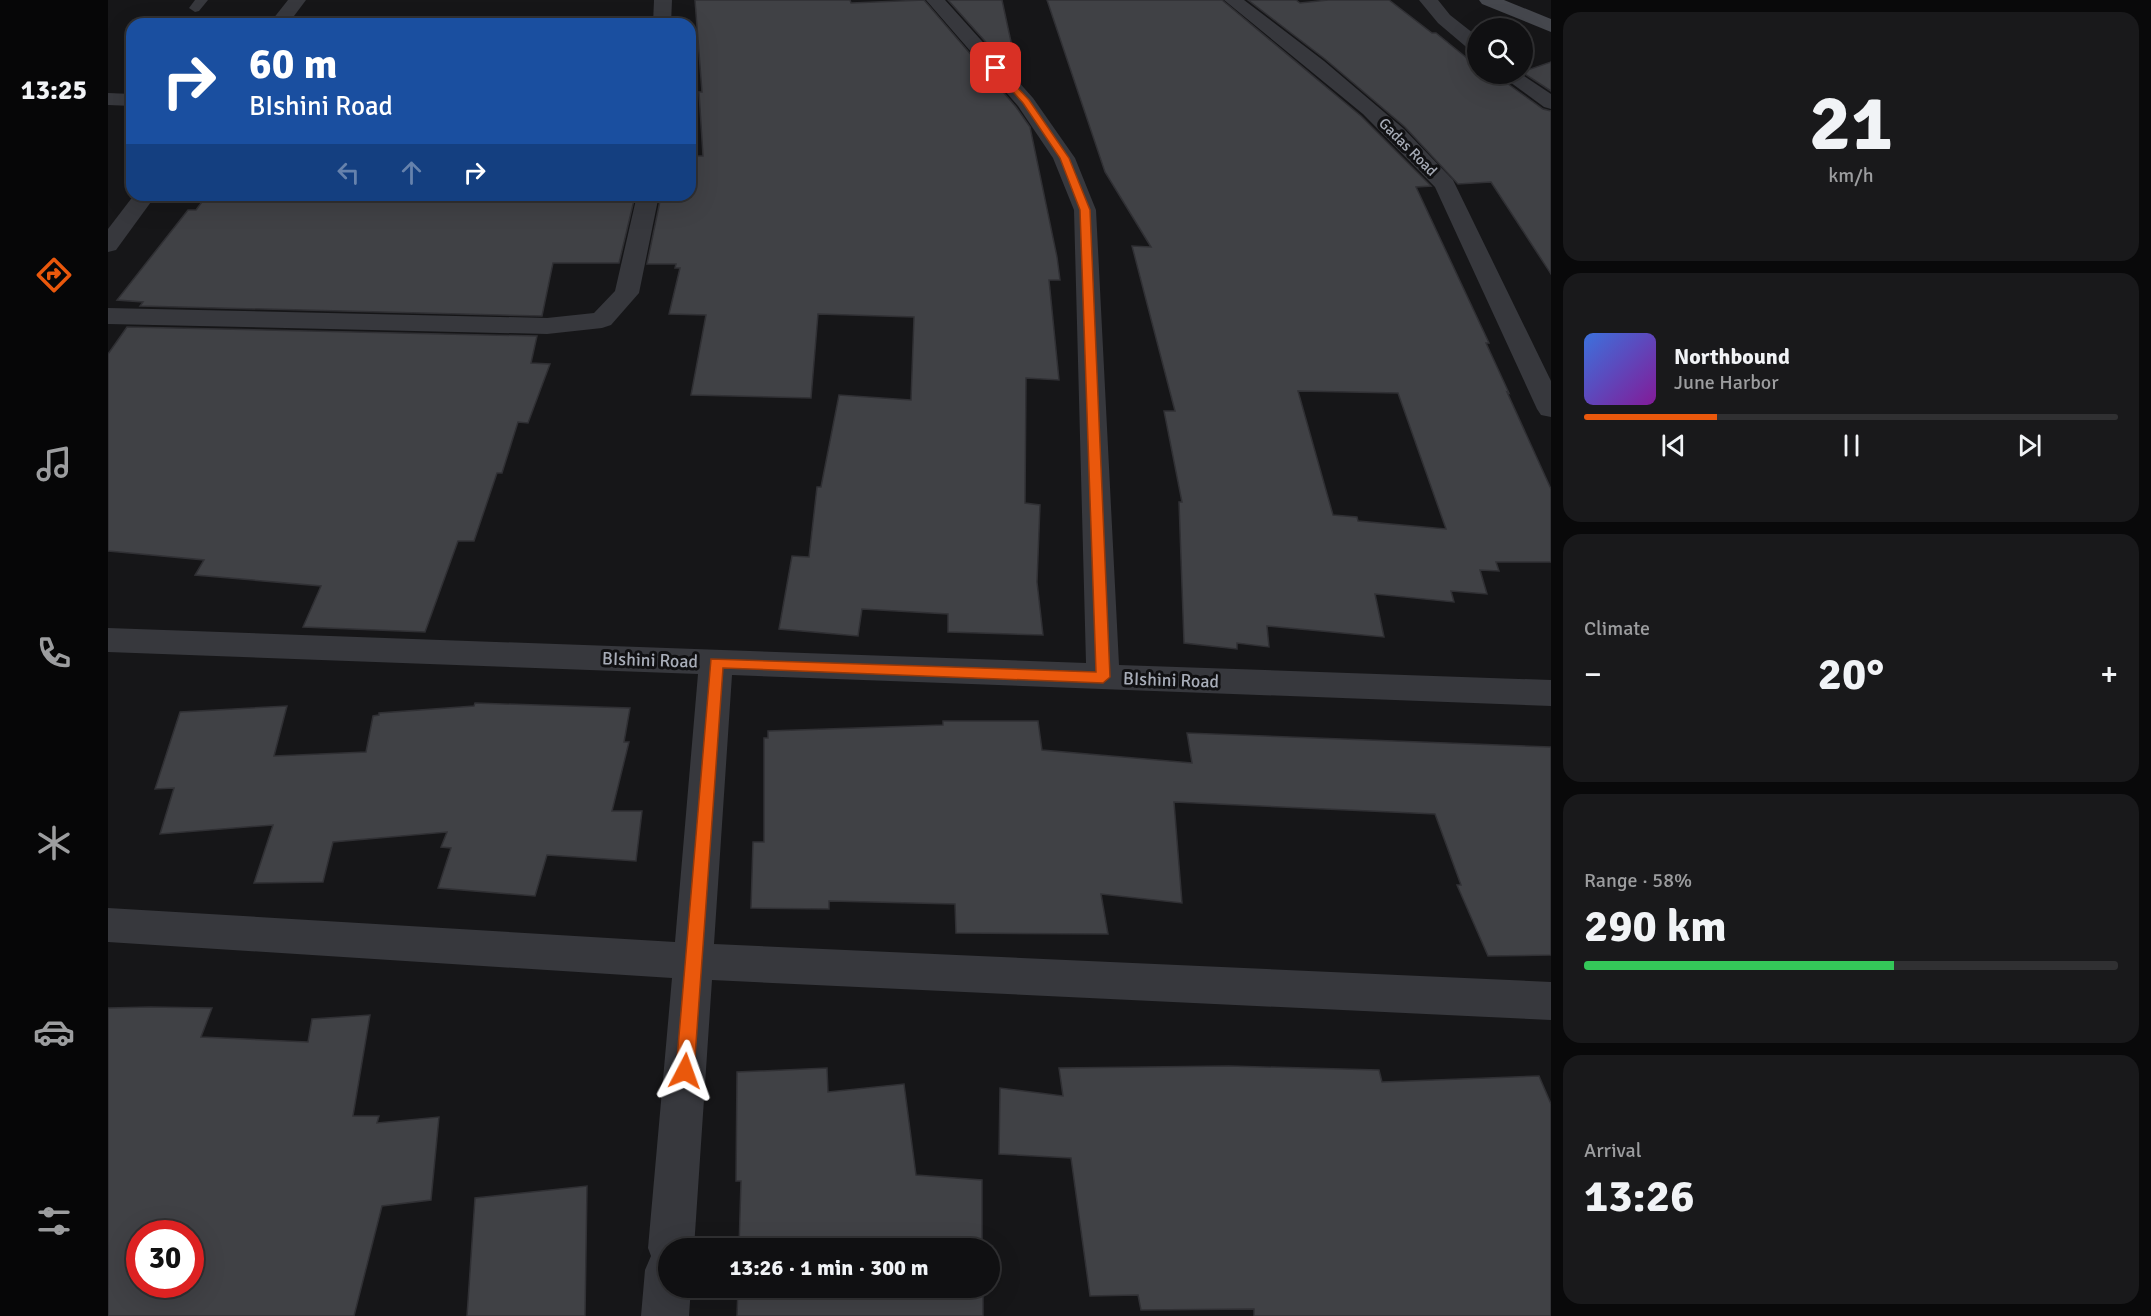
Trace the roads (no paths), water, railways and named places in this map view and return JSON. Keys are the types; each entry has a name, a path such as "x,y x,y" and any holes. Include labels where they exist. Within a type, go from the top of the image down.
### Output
{"main road":[{"path":"1488,0 1551,26"},
{"path":"1530,0 1551,8"}],"street":[{"path":"283,18 297,0"},
{"path":"662,18 663,0"},
{"path":"935,0 1026,102 1064,158 1085,210 1103,677"},
{"name":"Gadas Road","path":"1233,0 1364,102 1424,160 1445,185 1551,409"},
{"path":"1428,0 1444,19 1467,38"},
{"path":"1523,84 1551,103"},
{"path":"108,99 126,100"},
{"path":"108,245 141,201"},
{"path":"108,316 547,326 602,320 627,293 647,201"},
{"name":"BIshini Road","path":"108,640 1551,693"},
{"path":"672,1238 716,663"},
{"path":"108,926 694,961 1551,1001"},
{"path":"665,1316 667,1298"}]}
